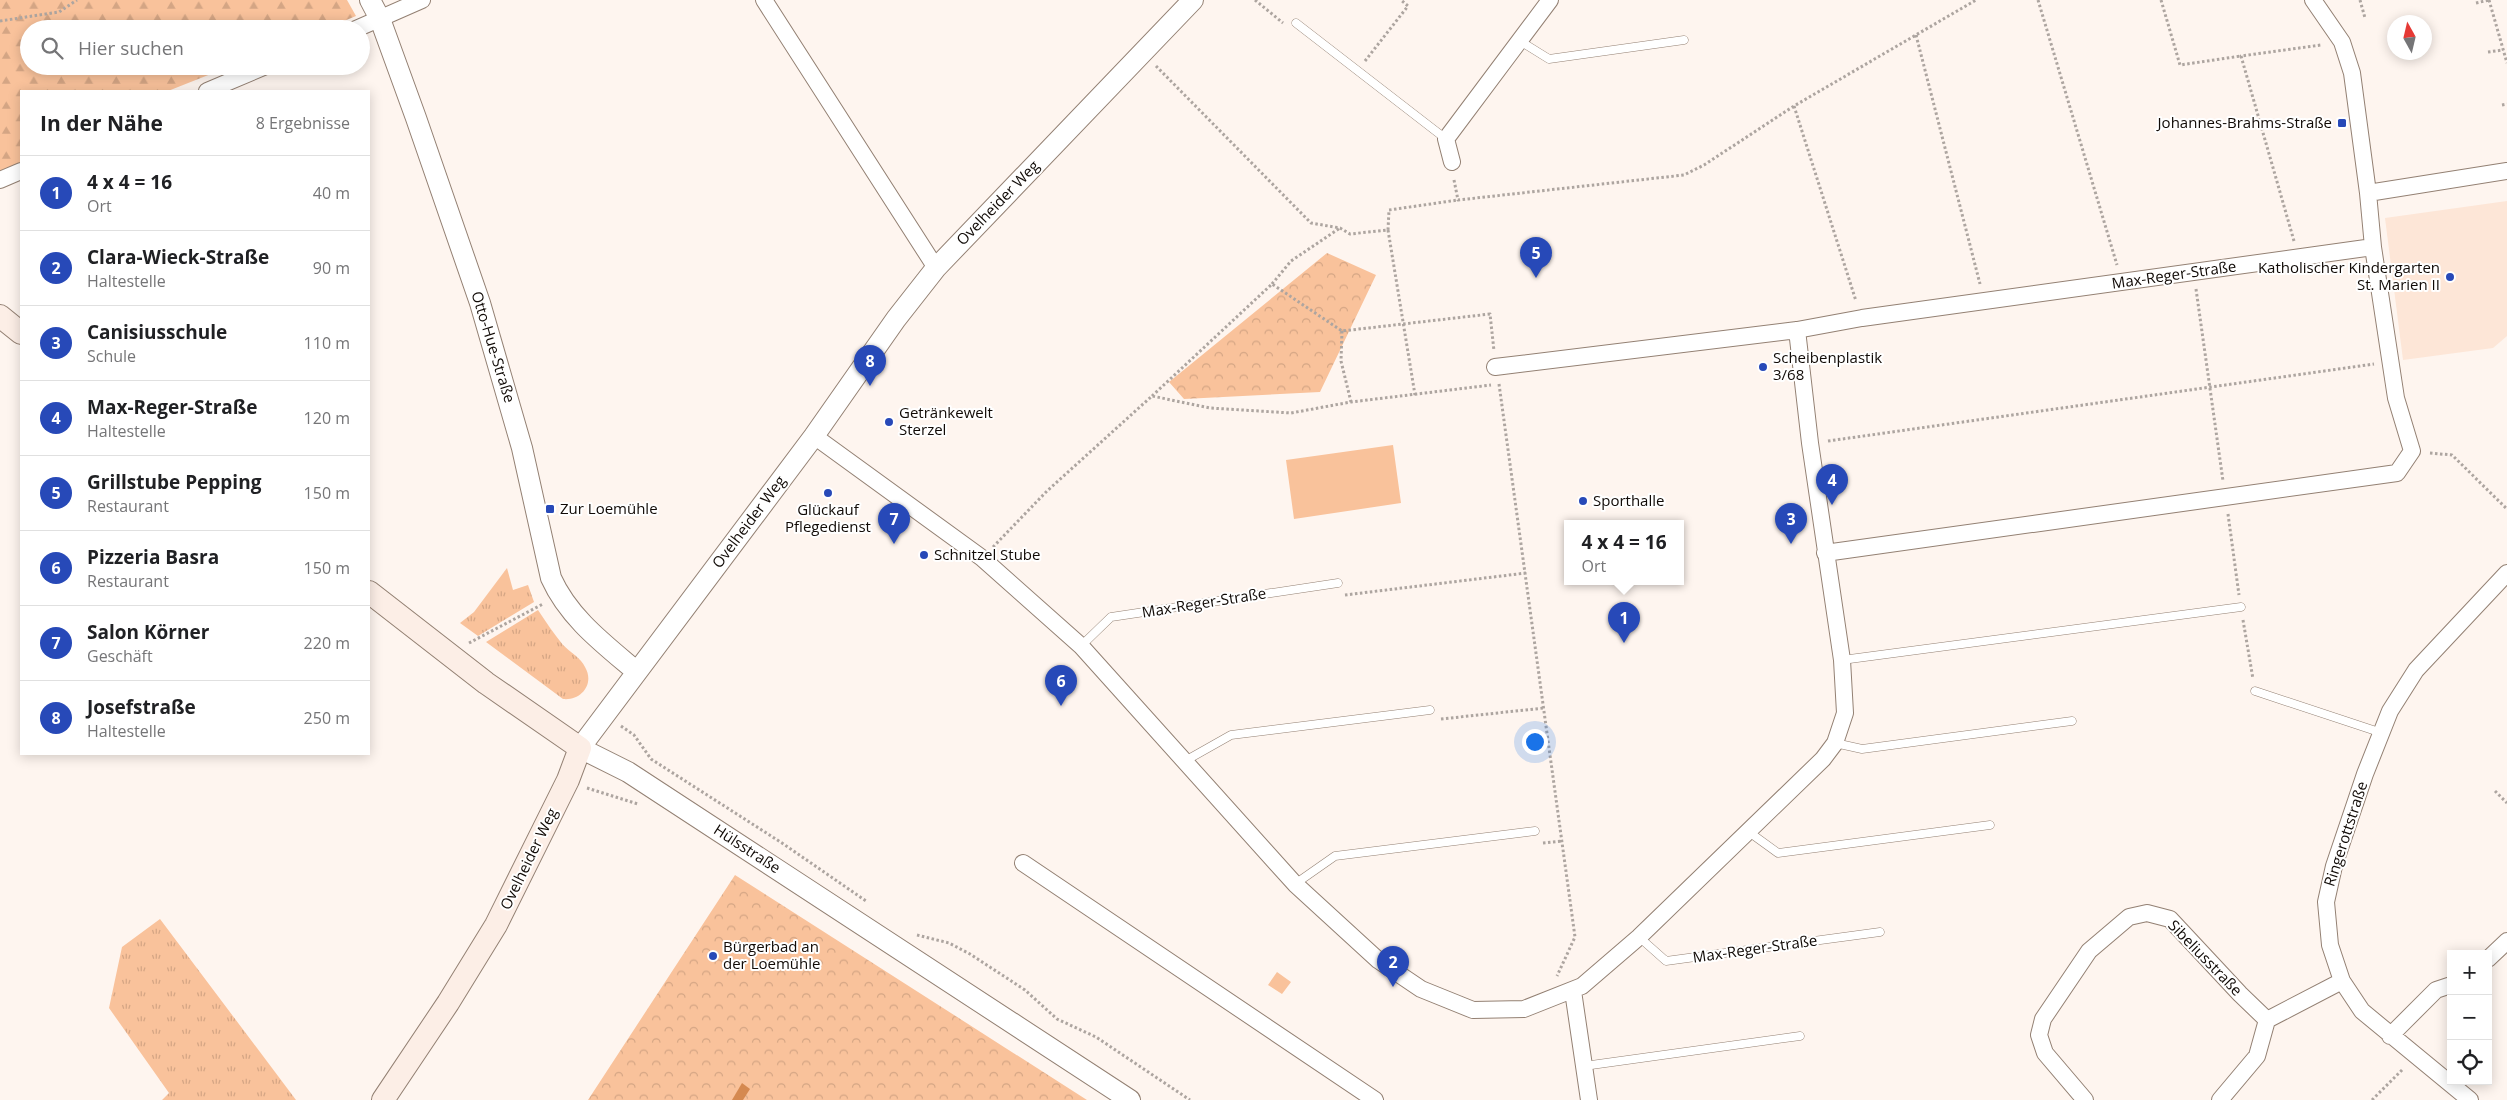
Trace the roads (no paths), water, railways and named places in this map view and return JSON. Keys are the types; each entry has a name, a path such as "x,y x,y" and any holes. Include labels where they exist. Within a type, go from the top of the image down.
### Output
{"main road":[{"path":"0,316 20,332"},
{"name":"Hülsstraße","path":"370,593 448,655 580,748"},
{"name":"Ovelheider Weg","path":"383,1100 496,925 568,780 580,748"}],"street":[{"name":"Otto-Hue-Straße","path":"370,0 380,19 480,303 522,448 550,578 558,595 590,633 637,672"},
{"path":"370,23 422,0"},
{"path":"764,0 936,268"},
{"name":"Ovelheider Weg","path":"580,748 814,436 896,319 936,268 1193,0"},
{"path":"1452,162 1446,139 1549,0"},
{"path":"1825,553 2397,474 2412,451 2396,398 2373,247 2368,193 2352,73 2342,42 2313,0"},
{"path":"209,90 245,75"},
{"path":"0,180 20,171"},
{"path":"2368,193 2507,171"},
{"name":"Max-Reger-Straße","path":"1495,367 1797,330 1862,318 2373,247"},
{"path":"814,436 982,558 1081,646 1295,884 1378,960 1421,989 1473,1010 1524,1009 1573,991 1639,938 1823,759 1835,742 1845,713 1842,660 1825,553 1797,330"},
{"name":"Ringerottstraße","path":"2470,1100 2362,1011 2342,981 2330,945 2326,902 2334,866 2365,774 2390,711 2416,670 2507,574"},
{"name":"Hülsstraße","path":"580,748 628,772 1130,1100"},
{"path":"1023,863 1375,1100"},
{"name":"Sibeliusstraße","path":"2085,1100 2044,1053 2038,1035 2043,1019 2089,951 2129,917 2147,913 2170,919 2267,1020"},
{"path":"2492,955 2507,941"},
{"path":"2220,1100 2228,1094 2257,1056 2267,1020 2342,981"},
{"path":"2390,1036 2436,990 2447,986"},
{"path":"1573,991 1589,1100"}],"lane":[{"path":"1296,23 1446,139"},
{"path":"1520,41 1549,59 1684,40"},
{"name":"Max-Reger-Straße","path":"1081,646 1110,617 1338,583"},
{"path":"1842,660 2241,607"},
{"path":"2255,692 2382,734"},
{"path":"1185,762 1231,736 1430,710"},
{"path":"1835,742 1862,749 2072,721"},
{"path":"1749,832 1778,853 1990,825"},
{"path":"1295,884 1335,856 1535,831"},
{"name":"Max-Reger-Straße","path":"1639,938 1666,961 1880,932"},
{"path":"1584,1066 1800,1036"}],"place":[{"name":"Johannes-Brahms-Straße","path":"2342,123"},
{"name":"Katholischer Kindergarten St. Marien II","path":"2450,277"},
{"name":"Grillstube Pepping","path":"1536,278"},
{"name":"Scheibenplastik 3/68","path":"1763,367"},
{"name":"Josefstraße","path":"870,386"},
{"name":"Getränkewelt Sterzel","path":"889,422"},
{"name":"Glückauf Pflegedienst","path":"828,493"},
{"name":"Sporthalle","path":"1583,501"},
{"name":"Max-Reger-Straße","path":"1832,505"},
{"name":"Zur Loemühle","path":"550,509"},
{"name":"Salon Körner","path":"894,544"},
{"name":"Canisiusschule","path":"1791,544"},
{"name":"Schnitzel Stube","path":"924,555"},
{"name":"4 x 4 = 16","path":"1624,643"},
{"name":"Pizzeria Basra","path":"1061,706"},
{"name":"Bürgerbad an der Loemühle","path":"713,956"},
{"name":"Clara-Wieck-Straße","path":"1393,987"}]}
